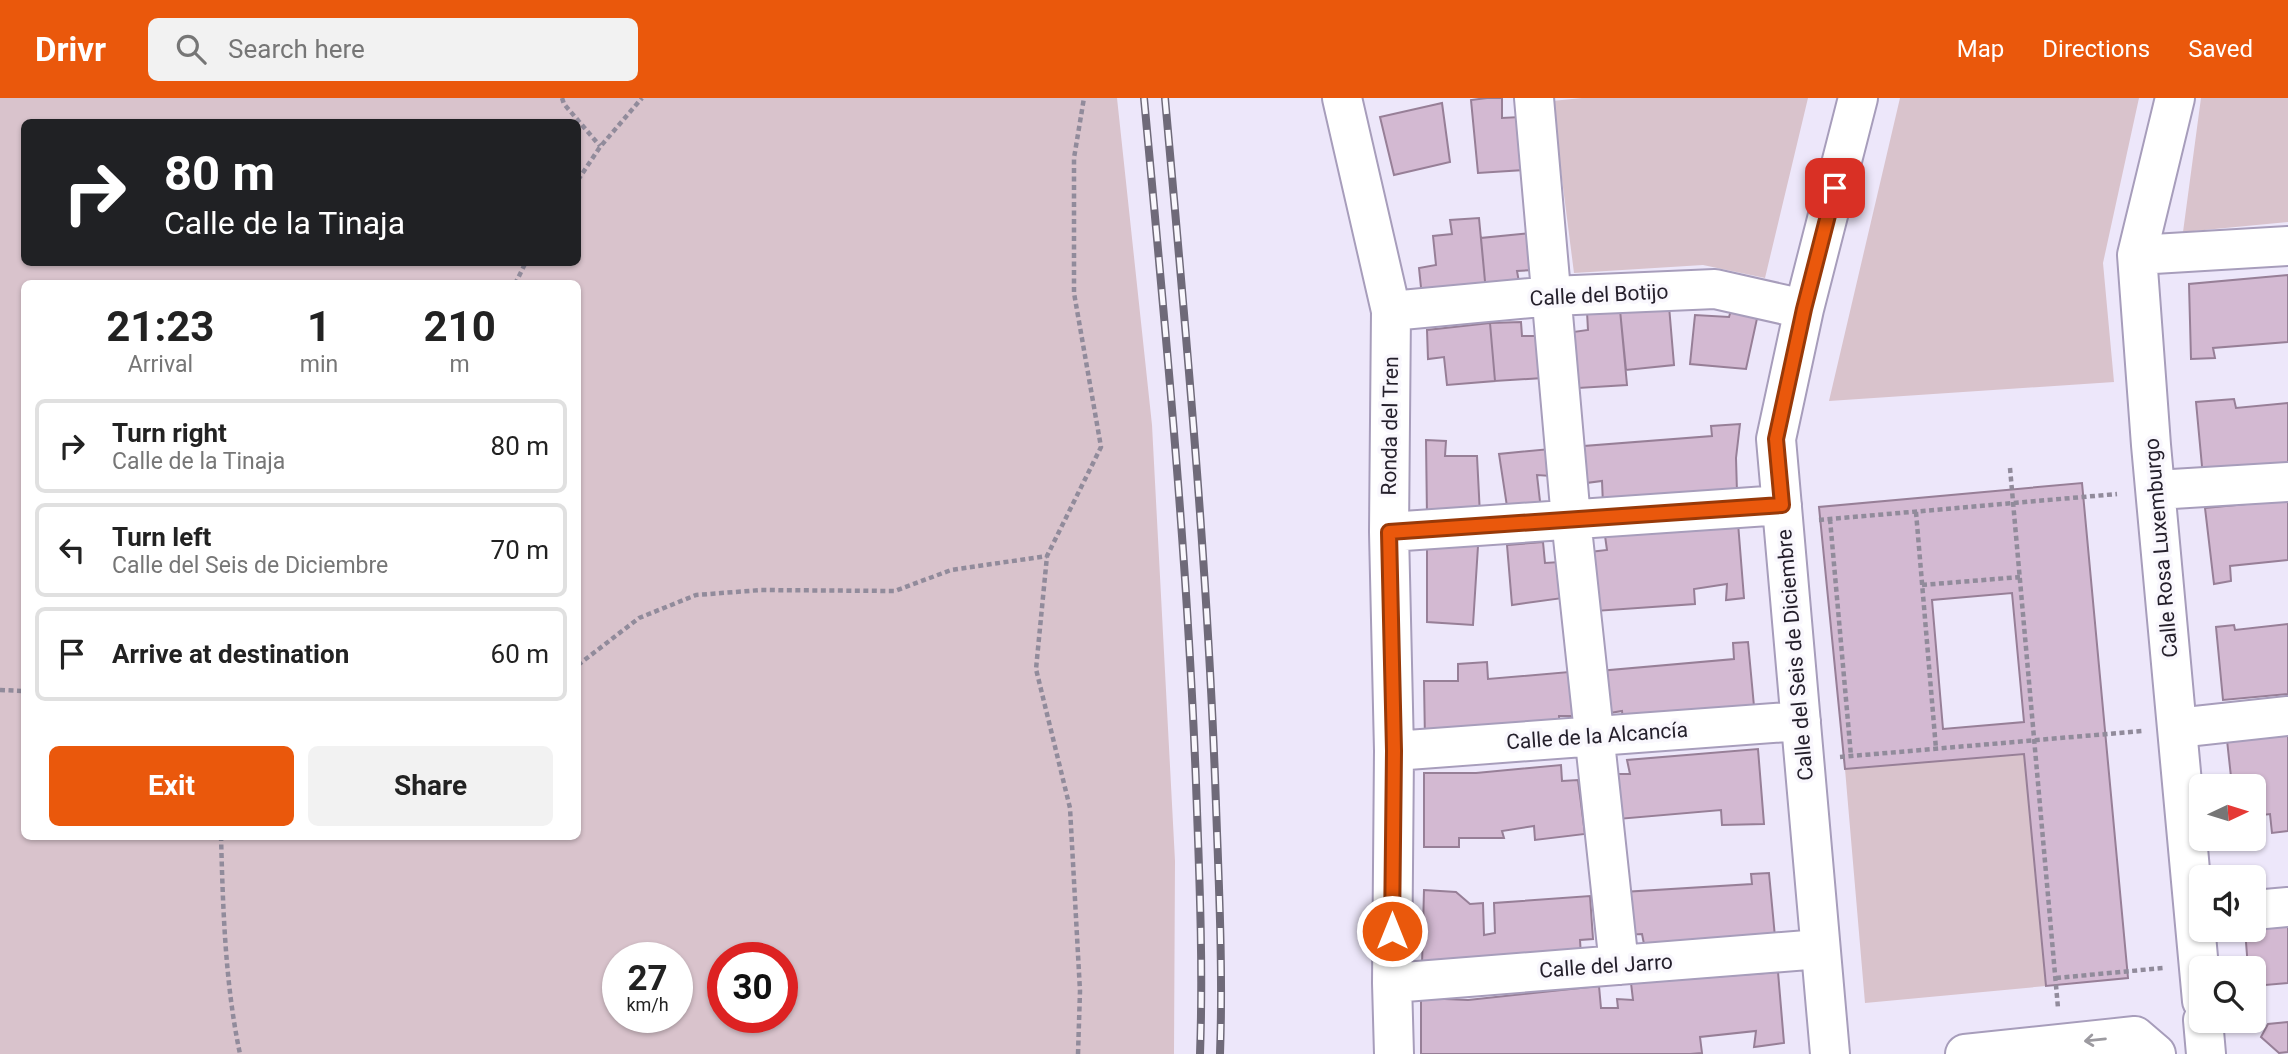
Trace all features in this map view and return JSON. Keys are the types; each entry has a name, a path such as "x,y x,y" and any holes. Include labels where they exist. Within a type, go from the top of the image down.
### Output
{"street":[{"name":"Ronda del Tren","path":"1343,98 1391,311 1389,532 1394,751 1394,1054"},
{"path":"1534,98 1572,519 1619,965"},
{"name":"Calle del Seis de Diciembre","path":"1830,1054 1776,439 1804,309 1858,98"},
{"name":"Calle Rosa Luxemburgo","path":"2175,98 2137,255 2151,445 2192,865"},
{"path":"2137,255 2288,246"},
{"name":"Calle del Botijo","path":"1391,311 1552,296 1715,289 1804,309"},
{"path":"2156,490 2288,482"},
{"path":"1389,532 1572,519 1783,514"},
{"path":"2177,728 2288,716"},
{"name":"Calle de la Alcancía","path":"1394,751 1801,721"},
{"path":"2266,909 2288,907"},
{"name":"Calle del Jarro","path":"1392,983 1821,949"},
{"path":"2204,1033 2206,1054"},
{"path":"1965,1054 2135,1036 2156,1054"}],"path":[{"path":"562,98 577,119"},
{"path":"581,176 600,147 642,98"},
{"path":"1078,1054 1080,991 1070,808 1035,669 1047,556 1101,447 1074,292 1074,158 1084,98"},
{"path":"581,124 600,147"},
{"path":"2011,468 2061,1044"},
{"path":"1783,514 1830,519 2156,490"},
{"path":"1916,512 1936,749"},
{"path":"1830,519 1851,756"},
{"path":"581,663 639,618 696,595 761,590 895,591 951,570 1047,556"},
{"path":"1922,585 2020,577"},
{"path":"0,690 21,691"},
{"path":"1804,760 2177,728"},
{"path":"221,840 225,937 234,1026 240,1054"},
{"path":"2056,978 2189,983"}],"shaded area":[{"path":"0,98 1117,98 1152,425 1175,861 1174,1054 0,1054"},
{"path":"1582,98 1808,98 1765,278 1703,265 1574,273 1552,101"},
{"path":"1900,98 2139,98 2103,263 2114,382 1829,401"},
{"path":"2201,98 2288,98 2288,222 2183,232"},
{"path":"2024,754 2046,986 1865,1003 1845,769"}],"building":[{"path":"1502,98 1502,118 1520,117 1524,170 1478,173 1471,100"},
{"path":"1442,103 1450,162 1394,175 1380,117"},
{"path":"1479,218 1486,292 1422,297 1419,268 1436,265 1433,236 1452,234 1450,220"},
{"path":"1531,233 1534,270 1517,271 1520,288 1486,292 1481,238"},
{"path":"2288,275 2288,342 2213,348 2215,358 2191,359 2189,284"},
{"path":"1669,306 1674,365 1626,370 1620,310"},
{"path":"1732,307 1758,314 1746,369 1690,364 1695,315 1729,317"},
{"path":"1620,310 1627,385 1578,388 1573,332 1588,330 1587,312"},
{"path":"1521,322 1522,336 1539,336 1543,378 1495,381 1490,323"},
{"path":"1490,323 1495,381 1447,385 1444,357 1428,359 1427,330"},
{"path":"2234,399 2236,408 2288,403 2288,469 2203,477 2196,402"},
{"path":"1740,424 1736,458 1737,492 1603,505 1602,481 1586,483 1584,446 1712,436 1711,426"},
{"path":"1426,440 1446,441 1445,456 1477,456 1480,515 1427,516"},
{"path":"1550,449 1551,476 1537,475 1541,510 1508,513 1499,454"},
{"path":"2082,483 2128,978 2046,986 2024,754 1845,769 1819,507","holes":["2012,593 2024,722 1943,729 1932,600"]},
{"path":"2288,500 2288,560 2230,566 2231,581 2214,584 2205,508"},
{"path":"1738,523 1744,598 1726,600 1727,584 1694,589 1695,604 1595,611 1590,552 1607,550 1605,536"},
{"path":"1543,542 1545,563 1560,562 1563,598 1512,605 1507,545"},
{"path":"1427,546 1478,546 1473,625 1427,622"},
{"path":"2288,624 2288,694 2223,700 2216,627 2234,625 2235,630"},
{"path":"1748,642 1755,717 1624,729 1622,711 1604,714 1599,671 1734,659 1733,643"},
{"path":"1487,662 1488,679 1569,672 1573,716 1559,716 1560,733 1425,741 1424,681 1458,681 1458,664"},
{"path":"2288,726 2288,831 2272,833 2270,814 2266,814 2266,774 2231,774 2226,731"},
{"path":"1758,749 1764,824 1722,825 1721,810 1618,819 1614,774 1630,774 1627,760"},
{"path":"1561,765 1562,781 1578,780 1585,834 1535,840 1534,826 1502,831 1504,838 1459,838 1459,847 1424,847 1424,773 1476,773"},
{"path":"1769,873 1775,937 1645,949 1642,934 1625,935 1623,892 1752,884 1751,874"},
{"path":"1424,890 1456,892 1470,904 1483,903 1484,935 1495,933 1494,903 1590,896 1593,939 1580,940 1581,956 1422,965"},
{"path":"2288,925 2288,983 2266,985 2266,956 2247,956 2246,942 2266,942 2266,927"},
{"path":"1778,972 1784,1043 1754,1047 1756,1031 1700,1037 1702,1053 1690,1054 1421,1054 1421,998 1468,1000 1599,986 1601,1008 1618,1008 1617,999 1633,1000 1631,983"},
{"path":"2288,1022 2288,1052 2279,1053 2261,1037 2266,1033 2268,1024"}],"railway":[{"path":"1144,98 1176,454 1188,632 1200,902 1200,1054"},
{"path":"1165,98 1208,628 1219,898 1220,1054"}],"route":[{"path":"1392,931 1394,751 1389,532 1782,505 1776,439 1804,309 1835,188"}]}
